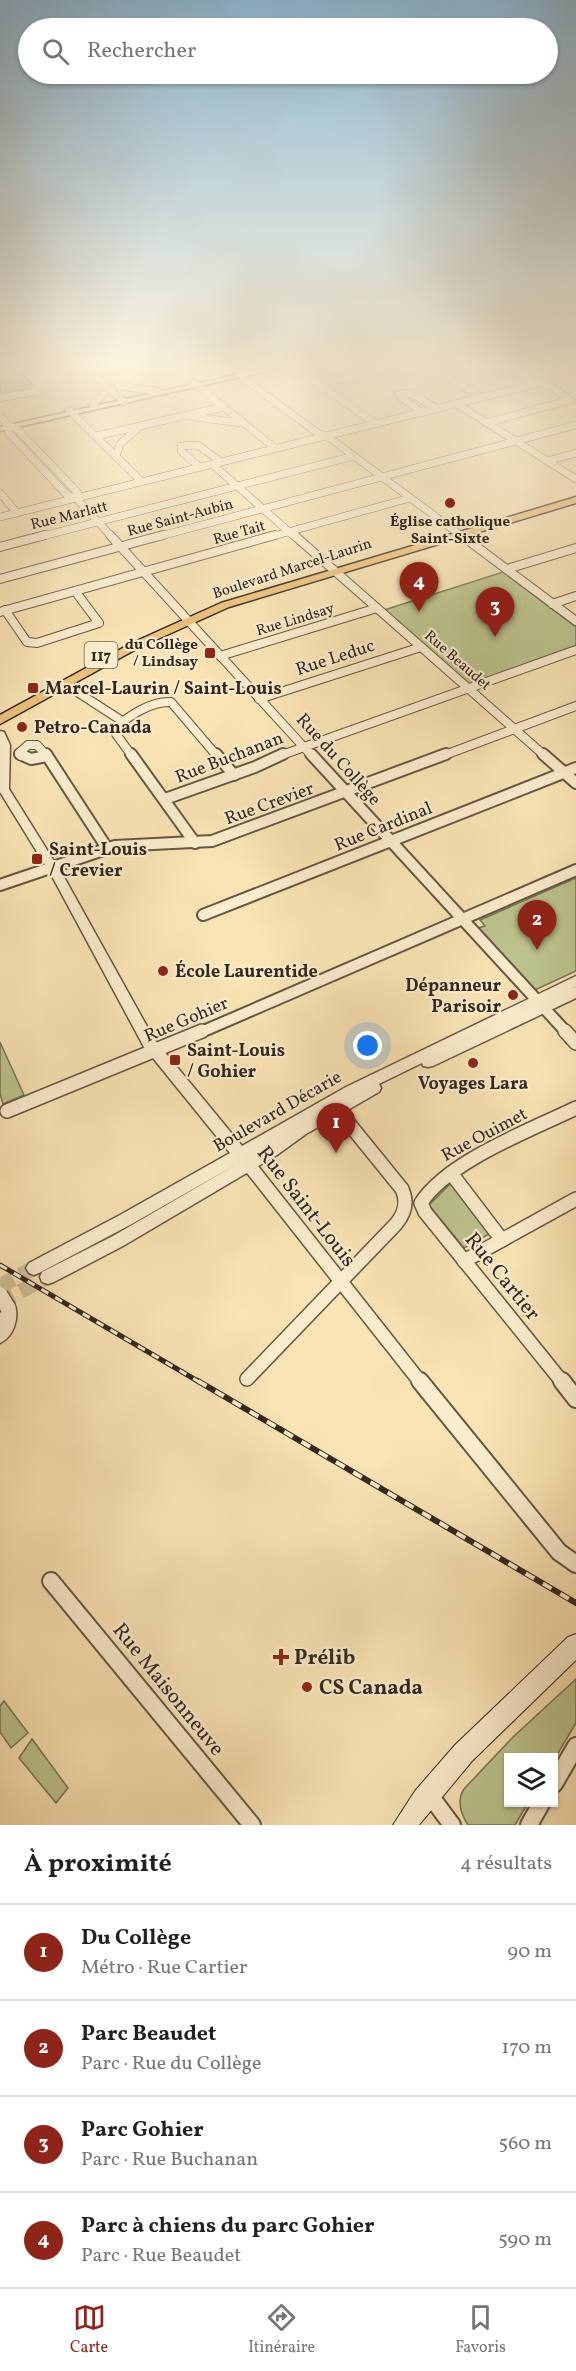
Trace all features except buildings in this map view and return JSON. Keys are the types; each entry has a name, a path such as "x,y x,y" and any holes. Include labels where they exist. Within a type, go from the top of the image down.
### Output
{"main road":[{"name":"Boulevard Marcel-Laurin","path":"0,710 114,647 244,592 332,569 576,494"},
{"name":"Boulevard Marcel-Laurin","path":"456,532 576,500"},
{"name":"Boulevard Marcel-Laurin","path":"0,720 185,618"},
{"path":"405,1825 428,1794 470,1748 576,1645"}],"street":[{"name":"Rue du Collège","path":"23,448 68,496 76,498 576,1044"},
{"path":"108,448 142,482"},
{"path":"116,456 120,448"},
{"path":"181,448 181,451 200,467"},
{"path":"203,448 221,462"},
{"path":"0,517 279,448"},
{"path":"343,448 576,621"},
{"name":"Rue Saint-Aubin","path":"0,579 492,448"},
{"path":"526,448 576,480"},
{"path":"547,461 576,453"},
{"name":"Rue Marlatt","path":"0,547 354,456"},
{"name":"Rue Beaudet","path":"212,464 576,783"},
{"path":"0,493 17,513"},
{"name":"Rue Tait","path":"75,591 99,623 34,644 27,642 2,611 410,498"},
{"path":"507,569 576,548"},
{"path":"552,604 576,596"},
{"name":"Rue Lindsay","path":"220,656 377,608"},
{"name":"Rue Leduc","path":"259,699 421,647"},
{"name":"Rue Buchanan","path":"165,799 234,775 303,746 576,650"},
{"path":"65,684 122,721"},
{"path":"195,843 116,734 117,725 160,702 171,702 234,775"},
{"name":"Rue Crevier","path":"0,885 121,845 212,841 576,706"},
{"name":"Rue Saint-Louis","path":"0,734 5,747 2,786 53,867 155,1052 244,1159 564,1558 575,1563"},
{"path":"47,756 107,848"},
{"name":"Rue Cardinal","path":"203,915 576,768"},
{"name":"Rue Gohier","path":"7,1111 155,1052 576,870"},
{"name":"Boulevard Décarie","path":"48,1276 118,1241 244,1159 334,1105 371,1090 540,1004 576,981"},
{"name":"Boulevard Décarie","path":"540,1004 576,992"},
{"path":"247,1379 399,1221 406,1205 402,1189 334,1105"},
{"name":"Rue Ouimet","path":"422,1205 425,1195 451,1173 576,1108"},
{"name":"Boulevard Décarie","path":"34,1268 244,1159"},
{"path":"451,1173 502,1240"},
{"path":"464,1261 576,1199"},
{"name":"Rue Cartier","path":"422,1205 464,1261 573,1390"},
{"path":"0,1335 8,1322 4,1301"},
{"name":"Rue Maisonneuve","path":"51,1581 252,1825"},
{"path":"558,1777 576,1746"},
{"path":"428,1794 452,1825"},
{"path":"529,1825 540,1807"}],"green space":[{"path":"503,572 576,627 576,646 467,685 384,610"},
{"path":"576,878 576,971 535,990 478,928 485,926 480,920"},
{"path":"0,1042 24,1095 3,1104 0,1094"},
{"path":"452,1182 491,1233 464,1248 429,1205"},
{"path":"576,1679 576,1723 558,1753 504,1753 504,1807 526,1807 515,1825 468,1825 460,1807 460,1798 464,1789 512,1738"},
{"path":"4,1701 28,1733 11,1748 0,1732 0,1706"},
{"path":"32,1739 68,1788 56,1803 19,1758"}],"tunnel":[{"path":"0,1286 34,1268"},
{"path":"0,1302 48,1277"}],"railway":[{"path":"0,1265 201,1383"},
{"path":"198,1381 576,1603"}],"place":[{"name":"Église catholique Saint-Sixte","path":"450,503"},
{"name":"Parc à chiens du parc Gohier","path":"419,612"},
{"name":"Parc Gohier","path":"495,637"},
{"name":"du Collège / Lindsay","path":"210,653"},
{"name":"Marcel-Laurin / Saint-Louis","path":"33,688"},
{"name":"Petro-Canada","path":"22,727"},
{"name":"Saint-Louis / Crevier","path":"37,859"},
{"name":"Parc Beaudet","path":"537,950"},
{"name":"École Laurentide","path":"163,971"},
{"name":"Dépanneur Parisoir","path":"513,995"},
{"name":"Saint-Louis / Gohier","path":"175,1060"},
{"name":"Voyages Lara","path":"473,1063"},
{"name":"Du Collège","path":"336,1153"},
{"name":"Prélib","path":"281,1657"},
{"name":"CS Canada","path":"307,1687"}]}
